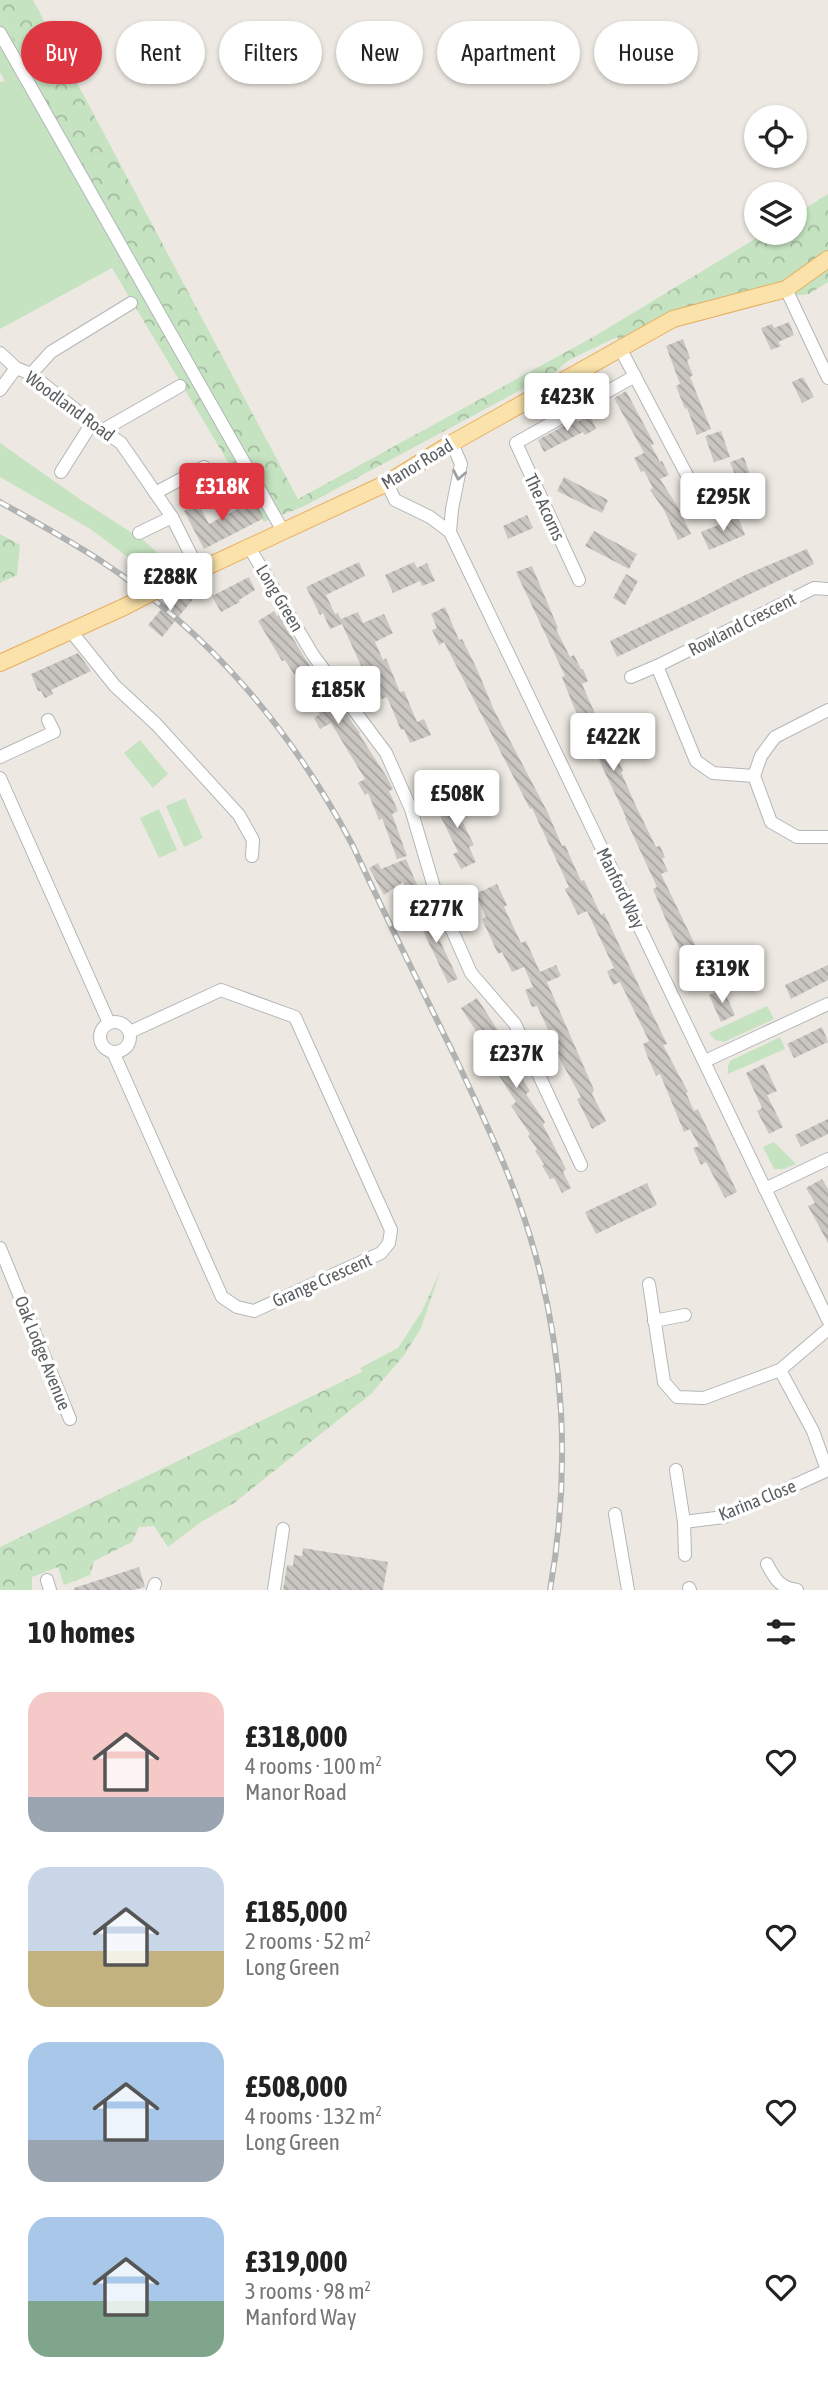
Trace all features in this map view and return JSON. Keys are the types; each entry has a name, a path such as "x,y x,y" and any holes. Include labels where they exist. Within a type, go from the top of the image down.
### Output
{"main road":[{"name":"Manor Road","path":"0,663 387,483 452,443 673,319 786,289 828,259"}],"street":[{"path":"0,33 283,531"},
{"path":"786,289 828,378"},
{"path":"31,374 51,352 131,303"},
{"path":"620,348 701,502"},
{"name":"Woodland Road","path":"0,353 16,368 31,374 121,443 172,517 199,571"},
{"path":"0,390 16,368"},
{"name":"The Acorns","path":"579,580 516,443 635,376"},
{"path":"61,472 98,427 180,386"},
{"path":"450,532 461,464 452,443"},
{"path":"155,493 204,467"},
{"path":"387,483 395,500 430,517 450,532"},
{"path":"139,533 172,517"},
{"name":"Manford Way","path":"450,532 828,1320"},
{"name":"Long Green","path":"249,547 313,655 386,753 411,809 436,894 471,973 515,1024 581,1166"},
{"name":"Rowland Crescent","path":"631,677 814,588 828,589"},
{"path":"70,630 115,686 156,724 239,815 253,840 252,856"},
{"path":"657,666 696,761 713,773 754,776"},
{"path":"828,709 775,737 761,756 754,776 771,822 797,838 828,837"},
{"path":"0,757 54,732 48,720"},
{"name":"Grange Crescent","path":"0,778 109,1023 102,1029 100,1038 104,1047 118,1052 127,1046 130,1032 221,990 295,1017 391,1230 389,1243 381,1253 254,1311 237,1307 222,1297 113,1052"},
{"path":"705,1061 828,1004"},
{"path":"109,1023 119,1022 130,1032"},
{"path":"765,1189 828,1159"},
{"name":"Oak Lodge Avenue","path":"0,1248 70,1419"},
{"path":"649,1284 664,1382 677,1397 704,1398 780,1370 828,1329"},
{"path":"654,1321 685,1315"},
{"name":"Karina Close","path":"684,1522 724,1517 828,1470 813,1432 780,1370"},
{"path":"676,1470 684,1522 685,1555"},
{"path":"615,1514 628,1590"},
{"path":"274,1590 283,1529"},
{"path":"767,1564 778,1584 797,1590"}],"green space":[{"path":"0,0 33,0 44,21 21,21 21,54 0,14"},
{"path":"0,14 21,54 21,84 36,84 126,256 112,268 0,329 0,82 5,81 0,72"},
{"path":"36,84 78,84 298,499 595,336 745,245 807,245 807,207 828,194 828,282 809,294 697,307 620,342 617,337 569,360 556,371 310,503 264,522 112,268 126,256"},
{"path":"0,443 143,540 178,571 154,577 92,530 0,477"},
{"path":"0,534 20,545 17,575 0,583"},
{"path":"140,740 168,774 153,788 124,753"},
{"path":"185,798 203,838 184,847 166,806"},
{"path":"159,809 177,850 159,858 140,818"},
{"path":"767,1006 774,1019 724,1042 715,1040 709,1033"},
{"path":"780,1037 785,1049 728,1074 730,1061"},
{"path":"774,1142 796,1164 784,1169 774,1169 763,1147"},
{"path":"441,1269 421,1328 405,1354 371,1394 234,1503 201,1522 168,1547 154,1526 139,1527 132,1542 94,1561 90,1575 64,1585 58,1567 32,1577 32,1590 0,1590 0,1547 362,1372 360,1368 398,1348 422,1311"}],"building":[{"path":"789,322 794,335 778,342 781,346 771,350 761,328 772,324 774,328"},
{"path":"683,339 690,358 687,361 693,375 690,377 711,429 697,435 676,386 680,384 666,346"},
{"path":"803,377 814,397 802,403 792,382"},
{"path":"626,391 654,444 651,445 669,475 660,479 691,534 678,540 664,510 650,490 653,488 644,471 641,472 634,458 644,453 614,398"},
{"path":"590,415 596,429 585,435 583,432 544,452 538,440 576,419 577,422"},
{"path":"721,431 730,457 714,462 705,436"},
{"path":"744,457 753,485 751,486 760,505 749,510 730,462"},
{"path":"564,477 608,500 602,513 557,491"},
{"path":"254,500 264,518 204,549 184,511 198,503 209,524"},
{"path":"527,515 533,528 508,539 503,526"},
{"path":"738,517 745,535 709,550 701,532"},
{"path":"594,531 637,554 629,569 585,546"},
{"path":"807,549 814,564 617,657 610,641 745,575"},
{"path":"359,562 365,576 326,595 335,614 338,613 341,619 358,612 363,623 384,614 393,633 375,642 383,660 386,658 400,692 404,691 417,722 424,719 431,735 410,743 404,729 401,730 387,697 382,699 368,667 363,670 342,624 330,629 306,587"},
{"path":"414,562 417,568 427,563 435,581 422,586 420,581 393,593 385,575"},
{"path":"532,566 558,628 556,629 570,657 574,655 583,669 588,681 582,684 623,771 621,772 635,804 656,847 660,846 665,857 662,859 668,871 661,874 711,978 697,984 668,925 653,889 657,887 626,817 573,705 562,677 565,676 516,572"},
{"path":"626,574 638,581 625,605 613,598"},
{"path":"249,577 255,590 221,612 212,596"},
{"path":"187,592 194,598 162,637 148,625 169,600"},
{"path":"445,607 562,846 565,845 581,881 584,880 601,915 604,913 667,1044 663,1045 688,1092 686,1093 694,1111 698,1109 737,1192 725,1198 706,1162 701,1165 693,1148 699,1146 690,1129 684,1132 660,1074 656,1076 643,1044 649,1041 620,982 613,985 607,971 614,968 587,911 578,915 565,889 569,887 532,808 530,809 444,642 439,645 432,630 437,628 431,614"},
{"path":"274,611 360,733 387,777 393,789 389,791 398,811 392,814 407,856 397,859 382,818 379,820 368,793 365,795 358,783 365,779 331,723 320,729 314,718 320,714 285,660 282,661 258,621"},
{"path":"78,653 91,671 51,690 53,694 45,698 41,691 38,691 31,674"},
{"path":"453,791 460,804 455,807 474,845 469,847 476,862 461,869 453,854 458,852 439,813 444,810 438,798"},
{"path":"406,859 418,887 407,892 403,882 384,895 369,868 378,863 381,869"},
{"path":"497,884 507,905 504,907 521,943 526,941 540,972 556,965 561,976 547,982 594,1090 592,1094 606,1121 592,1129 577,1099 581,1097 548,1038 551,1036 537,1006 532,1007 525,990 533,987 524,967 512,972 502,952 498,954 482,919 486,917 475,894"},
{"path":"424,907 458,979 448,983 414,912"},
{"path":"828,965 828,980 791,999 785,985"},
{"path":"723,989 735,1015 721,1022 709,995"},
{"path":"477,998 518,1061 513,1064 530,1091 526,1094 545,1122 543,1125 566,1169 563,1172 571,1188 562,1193 554,1178 550,1179 542,1166 544,1164 535,1151 537,1149 528,1136 530,1134 511,1106 516,1102 478,1043 482,1040 461,1008"},
{"path":"822,1027 828,1042 794,1058 787,1044"},
{"path":"764,1064 777,1091 767,1095 783,1127 769,1134 757,1111 762,1108 746,1073"},
{"path":"828,1119 828,1134 801,1147 795,1135"},
{"path":"822,1179 828,1189 828,1243 808,1206 815,1203 806,1188"},
{"path":"647,1183 657,1205 596,1234 585,1212"},
{"path":"303,1548 388,1562 383,1590 283,1590 287,1565 293,1566 294,1555 302,1556"},
{"path":"139,1567 145,1587 134,1590 74,1590 74,1588"}],"railway":[{"path":"0,502 101,561 178,620 213,653 275,724 329,803 353,846 496,1146 522,1211 541,1276 557,1365 561,1410 561,1500 550,1590"}]}
